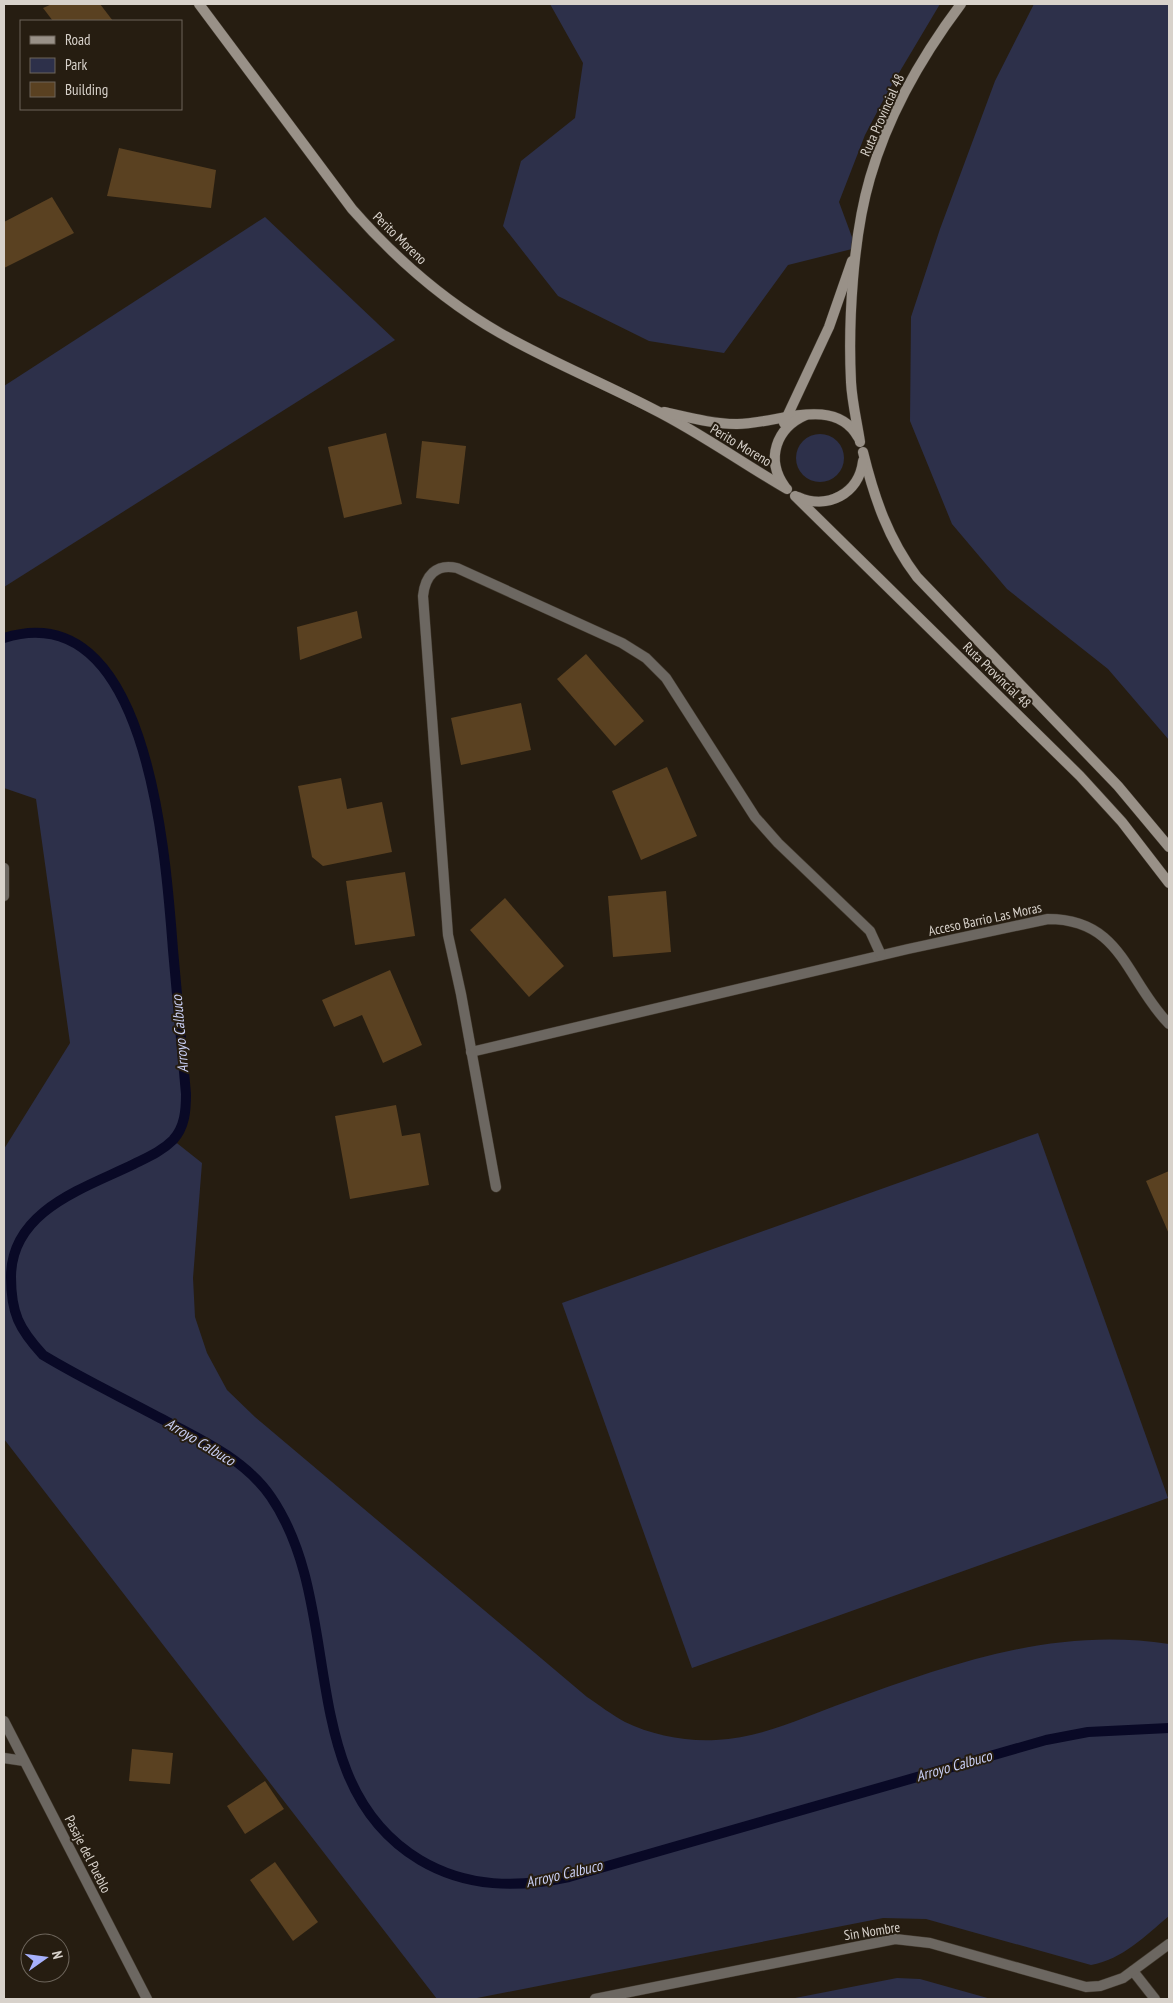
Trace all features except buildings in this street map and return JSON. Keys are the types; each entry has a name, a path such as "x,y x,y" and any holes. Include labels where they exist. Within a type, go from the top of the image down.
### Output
{"main road":[{"name":"Perito Moreno","path":"199,4 330,182 375,235 447,298 500,333 655,410 787,489"},
{"name":"Ruta Provincial 48","path":"961,4 939,34 899,104 870,178 856,248 829,327 786,418 776,446 775,469 787,489 1080,776 1122,822 1169,883"},
{"name":"Ruta Provincial 48","path":"856,248 850,357 851,384 862,447 875,497 888,530 917,577 1123,792 1169,847"},
{"name":"Perito Moreno","path":"655,410 735,424 806,415"},
{"name":"Ruta Provincial 48","path":"795,496 817,502 828,502 848,492 860,474 862,447 848,424 838,418 817,413 806,415"},
{"path":"776,446 787,427 806,415"}],"street":[{"path":"496,1187 462,994 448,935 423,596 427,577 441,567 457,568 622,644 646,658 666,678 755,817 778,843 870,932 881,955"},
{"path":"4,868 6,890 4,896"},
{"name":"Acceso Barrio Las Moras","path":"471,1052 881,955 1048,919 1064,919 1081,923 1111,942 1169,1024"},
{"name":"Pasaje del Pueblo","path":"4,1722 147,1999"},
{"path":"4,1758 24,1761"},
{"name":"Sin Nombre","path":"596,1999 895,1939 930,1943 1086,1987 1112,1983 1133,1971 1169,1944"},
{"path":"1133,1971 1155,1999"}],"green space":[{"path":"550,4 940,4 887,93 865,135 839,202 856,248 788,265 724,353 649,341 558,296 503,226 521,161 575,118 583,63"},
{"path":"1034,4 1169,4 1169,740 1108,669 1007,589 952,524 910,421 911,317 940,229 995,81"},
{"path":"265,217 395,340 4,587 4,386"},
{"path":"820,434 829,436 837,441 842,449 844,458 842,467 837,475 829,480 820,482 811,480 803,475 798,467 796,458 798,449 803,441 811,436"},
{"path":"40,632 78,648 108,676 131,715 147,760 158,809 165,858 186,1094 184,1120 173,1140 202,1163 193,1278 195,1317 207,1353 227,1390 255,1417 587,1697 625,1722 646,1731 693,1740 733,1738 783,1726 925,1674 1004,1652 1044,1644 1085,1640 1127,1640 1169,1644 1169,1916 1133,1946 1113,1958 1091,1965 926,1919 883,1918 472,1999 437,1999 4,1439 4,1149 70,1043 36,799 4,788 4,634 5,638 22,633"},
{"path":"1038,1133 1168,1498 692,1668 562,1303"},
{"path":"897,1978 920,1979 991,1999 790,1999"}],"waterway":[{"name":"Arroyo Calbuco","path":"4,638 53,635 91,655 120,693 141,743 155,800 164,857 186,1094 185,1112 180,1130 169,1144 160,1151 94,1182 54,1204 37,1218 23,1234 14,1254 11,1277 11,1290 15,1311 22,1328 43,1355 86,1380 221,1451 248,1472 271,1497 294,1541 308,1590 337,1741 353,1786 380,1827 420,1860 456,1876 474,1881 493,1883 512,1884 550,1881 1046,1740 1088,1732 1169,1728"}]}
